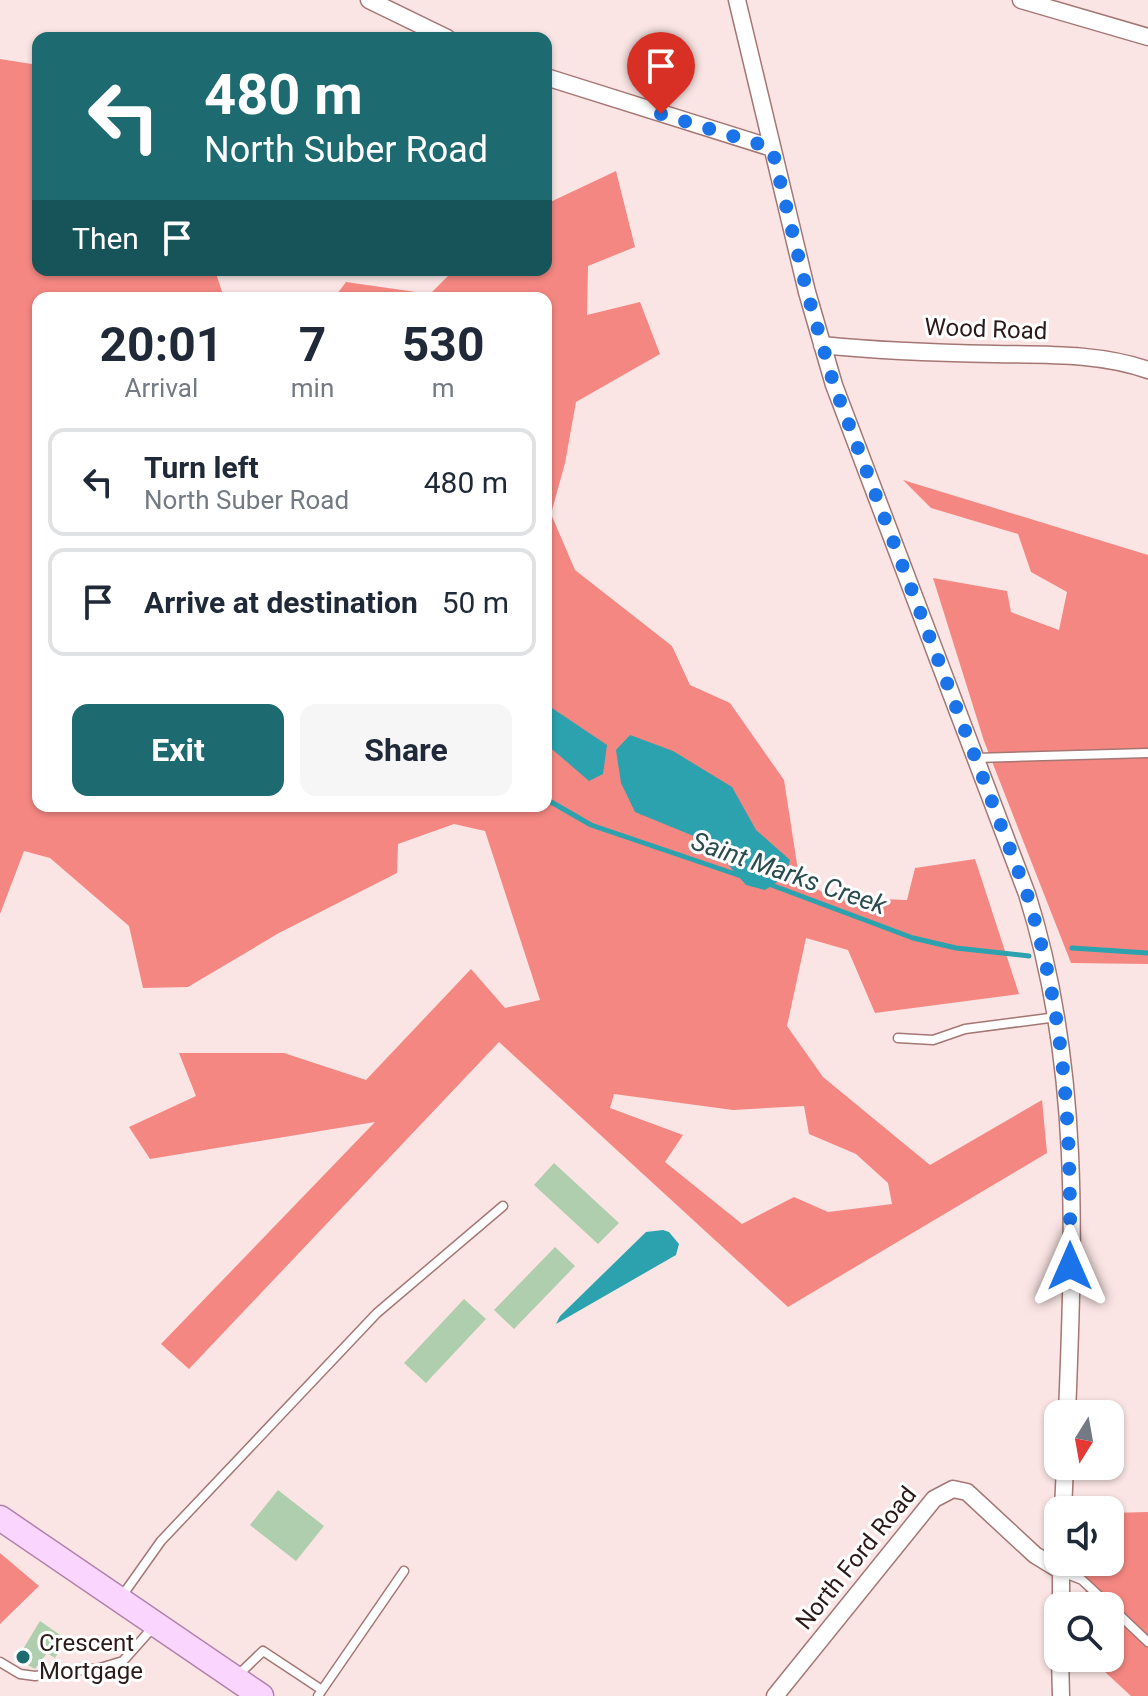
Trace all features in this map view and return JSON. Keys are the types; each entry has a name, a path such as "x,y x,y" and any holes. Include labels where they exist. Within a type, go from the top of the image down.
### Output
{"main road":[{"path":"0,1518 261,1696"}],"street":[{"path":"369,0 435,32"},
{"path":"737,0 822,345 849,427 1027,894 1043,946 1058,1016 1066,1075 1071,1184 1067,1400"},
{"path":"1021,0 1148,37"},
{"path":"552,79 772,148"},
{"name":"Wood Road","path":"822,345 1073,356 1109,360 1148,370"},
{"name":"North Ford Road","path":"775,1696 934,1499 945,1491 967,1492 1035,1555 1044,1559"},
{"path":"1060,1672 1061,1696"}],"lane":[{"path":"975,758 1148,753"},
{"path":"898,1038 933,1040 965,1029 1058,1016"},
{"path":"120,1600 161,1541 377,1313 503,1206"},
{"path":"235,1678 263,1651 320,1693 404,1571"},
{"path":"1076,1576 1095,1592"},
{"path":"1124,1619 1148,1642"},
{"path":"0,1662 20,1674 35,1676 100,1668 123,1661 156,1624"}],"shaded area":[{"path":"0,59 32,64 32,276 217,276 222,292 32,292 32,812 552,812 552,516 575,570 672,646 690,685 730,703 784,780 799,877 830,897 907,900 915,868 975,859 1019,994 875,1013 848,950 806,938 787,1026 823,1077 930,1165 1042,1100 1047,1153 788,1307 499,1042 189,1369 161,1344 375,1122 150,1159 129,1127 196,1096 179,1053 284,1053 366,1080 471,969 505,1008 540,1000 485,831 454,824 398,844 397,873 279,933 188,987 143,988 129,926 50,858 24,851 0,914","holes":["614,1094 733,1110 804,1106 809,1134 856,1154 888,1183 892,1204 828,1212 794,1197 742,1224 665,1162 683,1135 610,1108"]},
{"path":"616,171 635,247 588,266 587,315 640,302 660,354 576,402 565,463 552,510 552,292 432,292 448,276 552,276 552,201"},
{"path":"346,282 416,292 338,292"},
{"path":"903,480 1148,555 1148,964 1071,963 984,741 933,578 1007,591 1011,612 1059,630 1067,592 1031,572 1018,534 931,508"},
{"path":"1148,1512 1148,1696 1131,1696 1105,1672 1124,1672 1124,1592 1085,1592 1086,1576 1124,1576 1124,1513"},
{"path":"0,1553 39,1586 0,1624"}],"water":[{"path":"552,708 607,745 603,774 589,781 552,749"},
{"path":"630,735 673,751 732,787 756,830 790,860 786,876 765,890 746,885 708,842 635,812 621,783 616,750"},
{"path":"646,1232 669,1232 679,1244 676,1255 556,1324 560,1316"}],"building":[{"path":"554,1163 619,1223 598,1244 534,1185"},
{"path":"555,1247 575,1266 514,1329 494,1310"},
{"path":"464,1299 486,1319 426,1383 404,1363"},
{"path":"278,1490 324,1526 296,1561 250,1525"},
{"path":"40,1621 66,1639 55,1658 47,1653 35,1669 17,1659"}],"waterway":[{"name":"Saint Marks Creek","path":"552,802 591,825 741,876"},
{"name":"Saint Marks Creek","path":"766,883 913,938 956,948 1029,956"},
{"name":"Saint Marks Creek","path":"1072,948 1148,953"}],"place":[{"name":"Crescent Mortgage","path":"23,1657"}],"route":[{"path":"661,114 772,148 807,292 834,385 1027,894 1043,946 1066,1075 1071,1184 1070,1266"}]}
